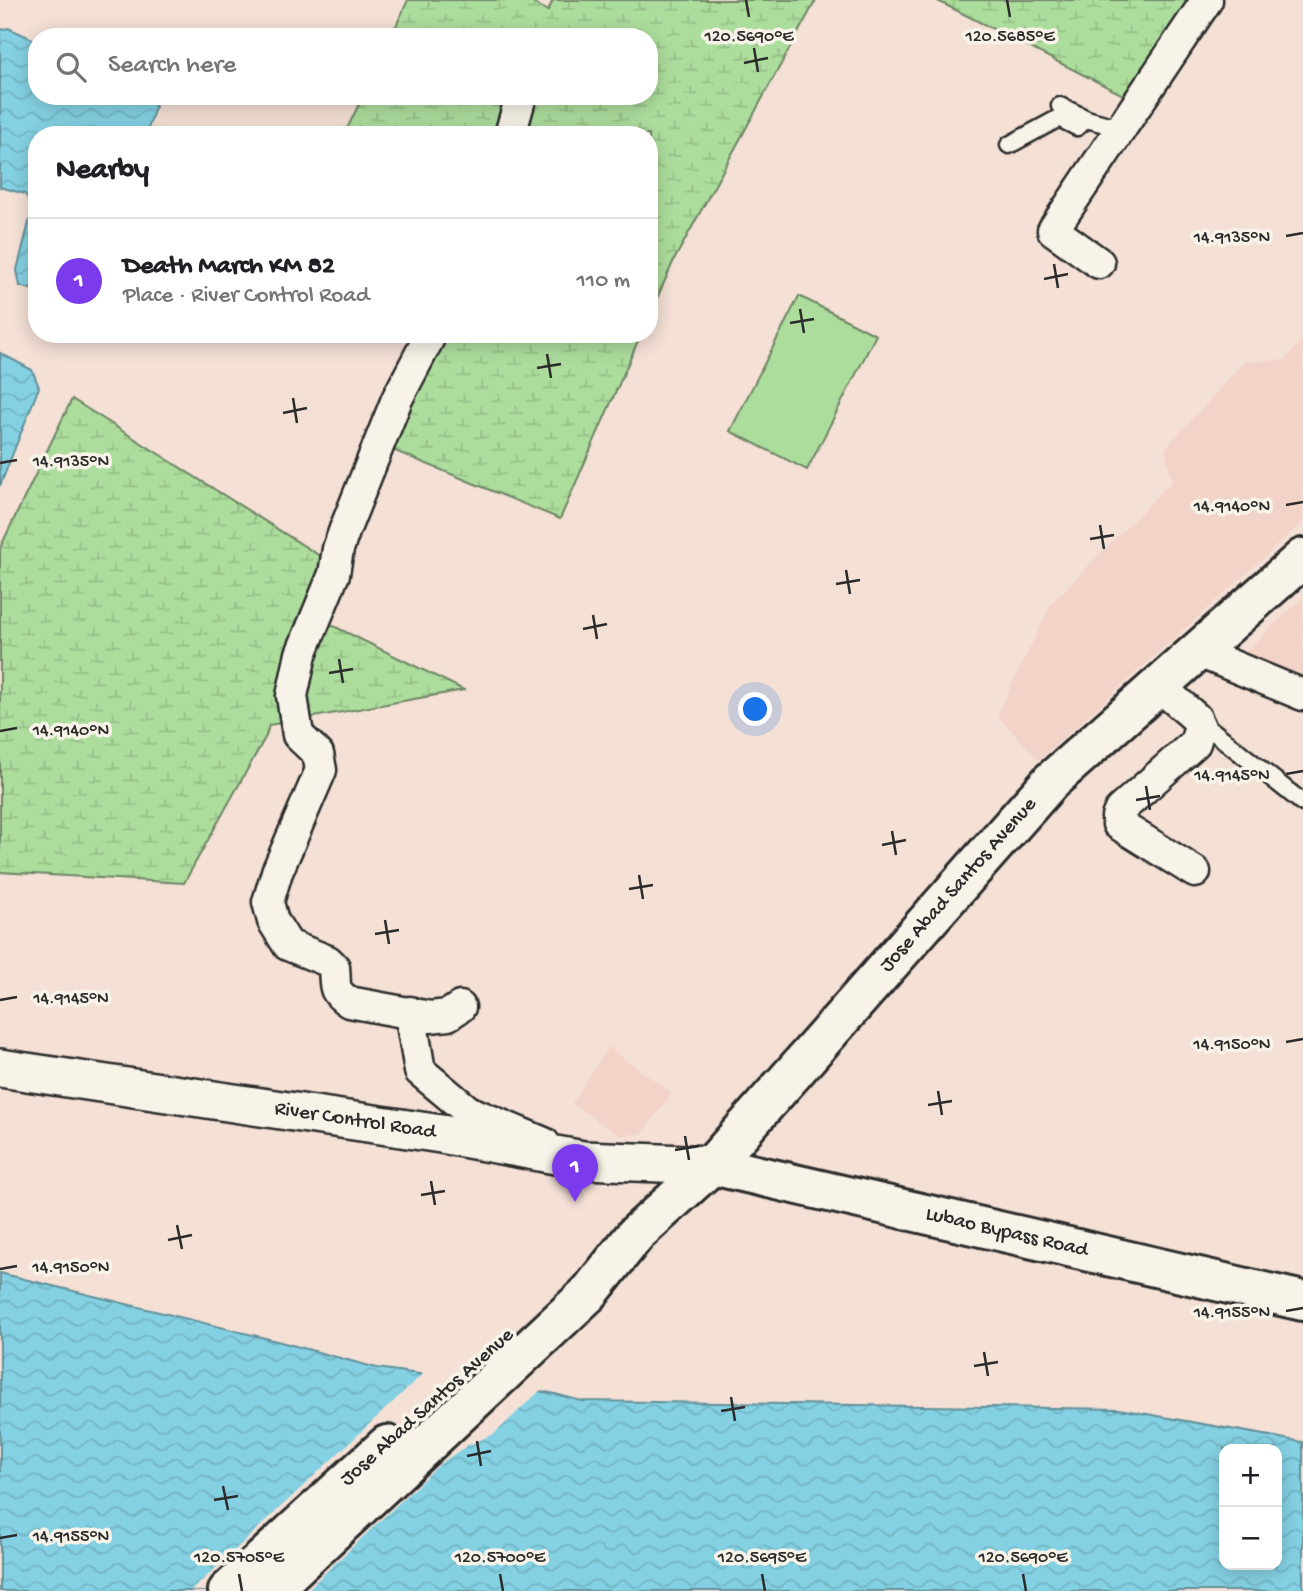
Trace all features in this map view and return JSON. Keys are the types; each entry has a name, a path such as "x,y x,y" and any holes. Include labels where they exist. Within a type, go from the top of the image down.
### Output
{"main road":[{"name":"Jose Abad Santos Avenue","path":"228,1591 571,1277 636,1234 712,1165 1051,781 1303,558"},
{"name":"Lubao Bypass Road","path":"712,1165 1303,1301"},
{"name":"Jose Abad Santos Avenue","path":"270,1591 589,1293 636,1234"}],"street":[{"path":"1099,263 1053,230 1207,0"},
{"path":"513,126 518,105"},
{"path":"425,343 397,399 345,529 334,574 301,654 292,696 298,735 318,754 321,770 277,872 268,902 273,921 288,945 328,961 334,967 334,985 340,996 349,1002 430,1017 448,1015 460,1007"},
{"path":"1199,652 1303,695"},
{"path":"1159,686 1196,718 1200,727 1195,743 1120,810 1118,824 1195,872"},
{"path":"410,1012 420,1071 468,1111 583,1160"},
{"name":"River Control Road","path":"0,1068 440,1134 583,1160 712,1165"}],"lane":[{"path":"1060,106 1087,119 1119,128"},
{"path":"1009,145 1059,118 1077,127 1087,119"},
{"path":"1200,727 1214,732 1303,803"}],"shaded area":[{"path":"1303,339 1303,522 1039,760 997,715 1051,604 1172,481 1165,449 1245,361 1285,360"},
{"path":"1303,598 1303,681 1236,660"},
{"path":"608,1047 672,1093 643,1133 620,1136 572,1104"}],"green space":[{"path":"408,0 528,0 548,11 553,0 816,0 674,260 658,296 658,126 348,126 359,105 658,105 658,28 395,28"},
{"path":"936,0 1197,0 1131,99"},
{"path":"799,296 876,335 807,470 730,431"},
{"path":"419,343 637,343 560,519 383,446"},
{"path":"72,399 334,565 311,615 464,690 269,725 266,736 184,883 0,872 0,548"}],"water":[{"path":"8,28 28,37 28,105 154,105 149,126 28,126 28,199 25,194 0,187 0,30"},
{"path":"28,227 28,288 20,286 17,270"},
{"path":"0,353 32,370 39,387 0,486"},
{"path":"0,1273 377,1368 551,1393 582,1401 1119,1409 1303,1442 1303,1591 0,1591"}],"pier":[{"path":"425,1372 543,1388 494,1434 468,1445 441,1463 306,1591 191,1591"}],"place":[{"name":"Death March KM 82","path":"575,1202"}]}
